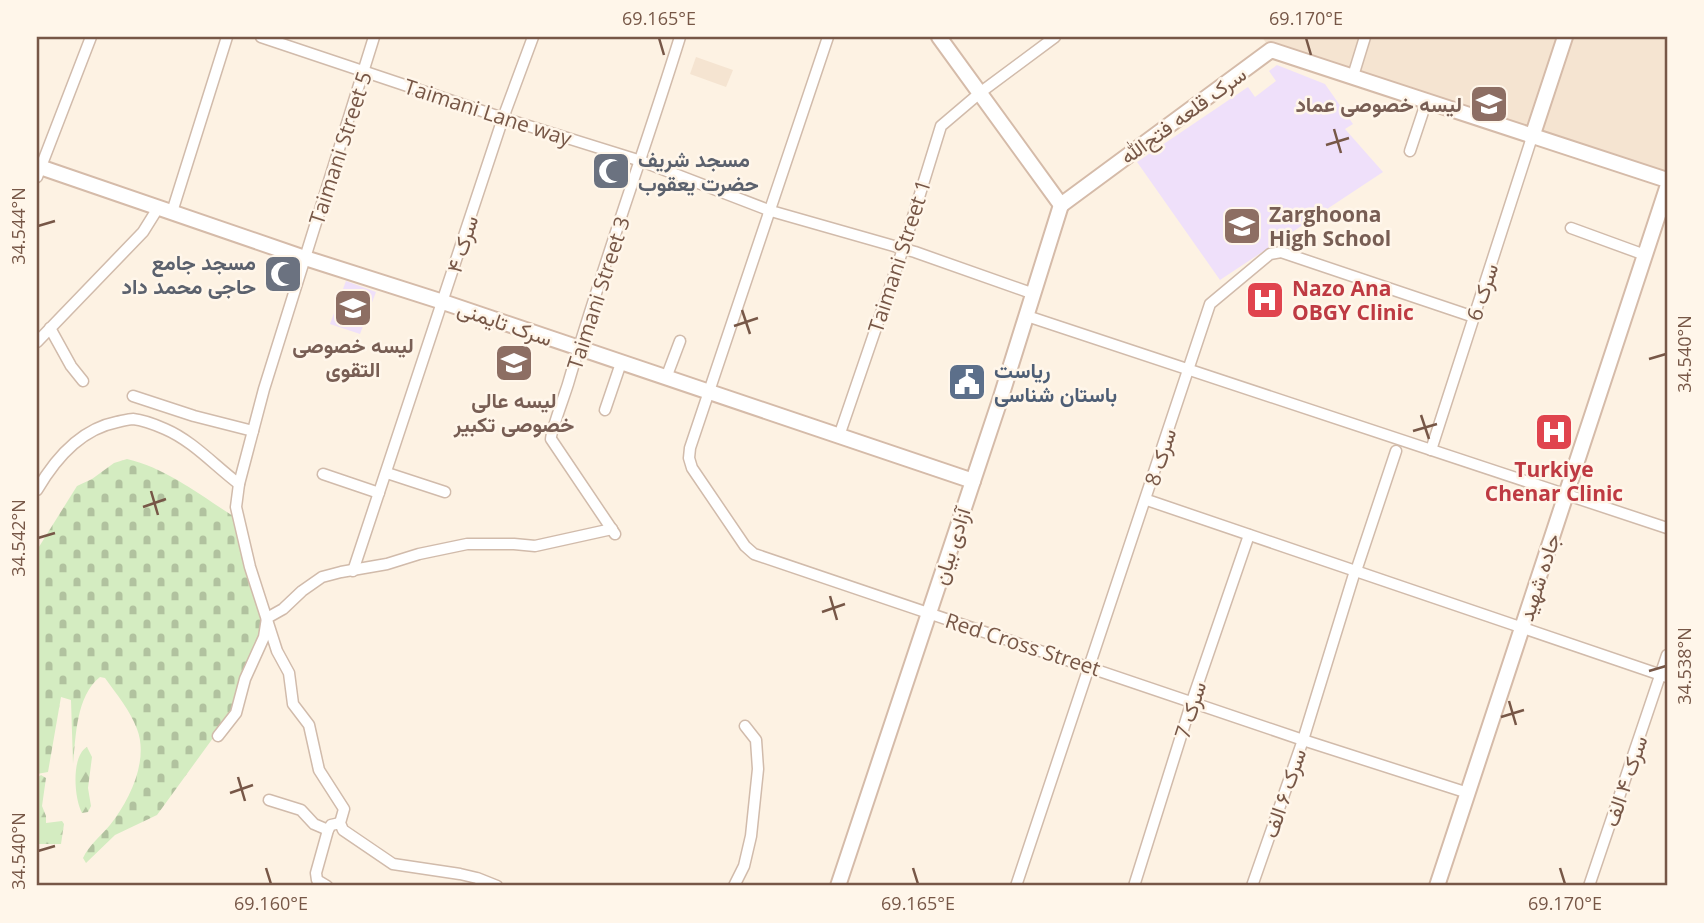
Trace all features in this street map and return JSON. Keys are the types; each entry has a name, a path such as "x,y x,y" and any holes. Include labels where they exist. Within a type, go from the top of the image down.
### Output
{"main road":[{"path":"939,37 1061,205"},
{"path":"1533,134 1565,37"},
{"name":"سرک قلعه فتح‌الله","path":"1061,205 1270,45 1353,76 1667,180"},
{"name":"سرک تایمنی","path":"38,170 443,302 973,481"},
{"name":"جاده شهید","path":"1437,886 1667,188"},
{"name":"آزادی بیان","path":"841,885 1061,205"}],"street":[{"path":"38,170 91,37"},
{"path":"37,342 165,210 227,37"},
{"name":"Taimani Lane way","path":"261,37 641,161 771,211 903,249 1034,294"},
{"name":"Taimani Street 5","path":"340,823 344,809 320,770 311,729 303,714 293,704 289,673 277,651 236,513 239,484 253,431 374,37"},
{"name":"سرک ۴","path":"353,571 503,118 533,37"},
{"name":"Taimani Street 3","path":"353,571 467,544 535,546 614,531 550,436 680,37"},
{"name":"Red Cross Street","path":"828,37 690,448 692,468 745,546 754,554 1303,740 1468,793"},
{"name":"Taimani Street 1","path":"839,436 903,249 941,126 981,92 1055,37"},
{"path":"1353,76 1365,37"},
{"path":"1410,152 1427,100"},
{"name":"سرک 6","path":"1431,450 1533,134"},
{"path":"1571,228 1645,255"},
{"name":"سرک 8","path":"1016,886 1147,500 1210,304 1261,261 1281,252 1474,317"},
{"path":"1027,316 1667,528"},
{"path":"50,328 71,366 83,381"},
{"path":"666,378 680,341"},
{"path":"605,410 621,363"},
{"path":"133,396 194,416 253,431"},
{"path":"37,490 47,472 89,431 103,425 133,419 166,429 239,484"},
{"path":"1356,571 1396,451"},
{"path":"387,473 445,492"},
{"path":"323,474 379,493"},
{"path":"1147,500 1664,676"},
{"name":"سرک 7","path":"1134,886 1192,701 1249,535"},
{"path":"218,736 236,713 245,679 264,637 267,618 283,610 302,591 322,577 353,571"},
{"name":"سرک ۶ الف","path":"1252,886 1303,740 1356,571"},
{"name":"سرک ۴ الف","path":"1588,886 1664,676 1667,655"},
{"path":"734,886 744,866 751,836 758,769 756,740 746,726"},
{"path":"269,800 300,810 314,824 328,831"},
{"path":"327,886 317,880 316,873 328,831 331,825 340,823 343,830 393,864 460,874 497,886"}],"shaded area":[{"path":"1262,37 1667,37 1667,180 1271,50"},
{"path":"696,57 733,70 726,87 690,74"},
{"name":"Zarghoona High School","path":"1277,65 1325,84 1353,124 1345,129 1383,172 1220,280 1137,162 1248,87 1255,97 1276,81 1269,71"},
{"name":"لیسه خصوصی التقوی","path":"346,281 376,292 360,334 330,324"}],"green space":[{"path":"127,459 169,475 233,516 262,618 257,641 238,688 236,705 213,738 157,815 115,835 86,863 83,858 117,815 136,779 141,754 140,741 127,709 105,678 100,677 92,685 82,705 73,764 71,700 61,697 48,772 37,774 37,550 77,486 114,463"},
{"path":"87,747 92,757 88,788 91,806 88,812 82,813 77,798 76,768 78,759"},
{"path":"41,775 46,778 42,806 46,823 62,821 64,824 61,844 37,844 37,778"}],"place":[{"name":"لیسه خصوصی عماد","path":"1489,104"},
{"name":"مسجد شریف حضرت یعقوب","path":"611,171"},
{"name":"Zarghoona High School","path":"1242,226"},
{"name":"مسجد جامع حاجی محمد داد","path":"283,274"},
{"name":"Nazo Ana OBGY Clinic","path":"1265,300"},
{"name":"لیسه خصوصی التقوی","path":"353,308"},
{"name":"لیسه عالی خصوصی تکبیر","path":"514,363"},
{"name":"ریاست باستان شناسی","path":"967,382"},
{"name":"Turkiye Chenar Clinic","path":"1554,432"}]}
